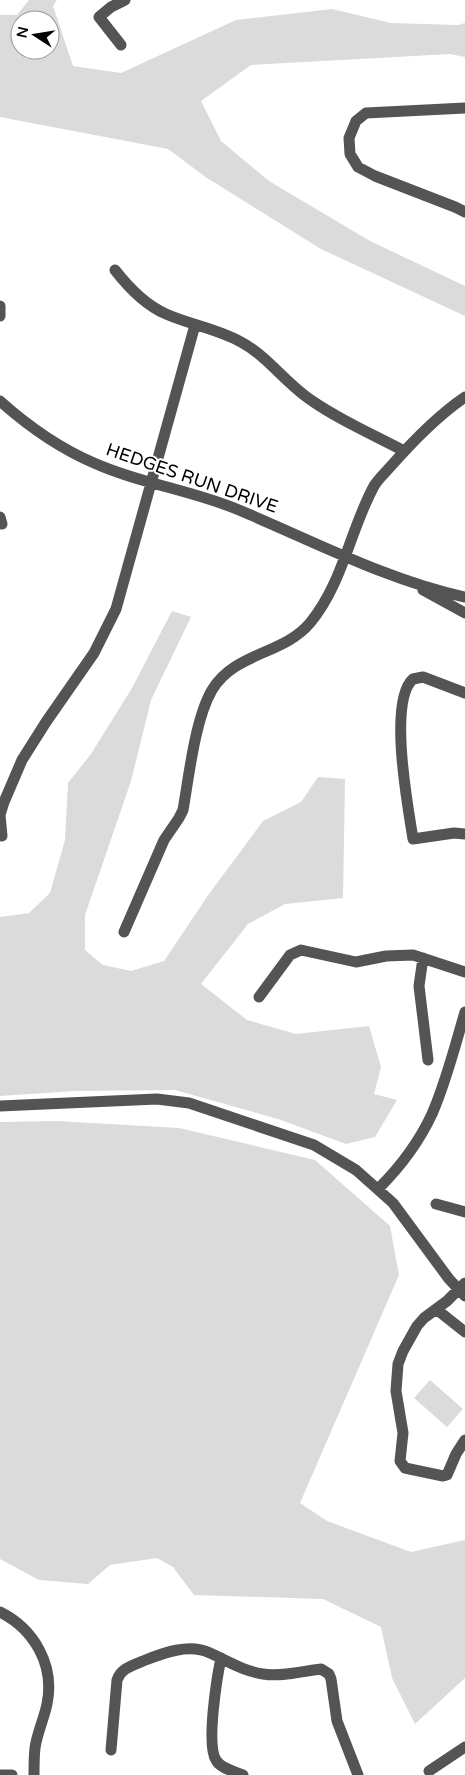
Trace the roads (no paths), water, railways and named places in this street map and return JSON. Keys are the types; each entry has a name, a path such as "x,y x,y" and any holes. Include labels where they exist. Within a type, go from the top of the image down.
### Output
{"street":[{"path":"121,45 99,17 111,7 125,0"},
{"path":"465,108 366,113 356,121 351,130 349,146 350,154 358,167 375,176 465,212"},
{"path":"115,270 136,294 148,304 165,314 241,342 268,361 308,397 324,408 404,452"},
{"path":"0,306 0,316"},
{"path":"2,836 0,815 22,760 94,653 116,609 195,325"},
{"path":"124,932 164,840 179,818 182,810 199,727 206,702 213,688 230,669 241,662 281,646 302,632 318,613 335,582 375,485 404,452 451,406 465,397"},
{"name":"HEDGES RUN DRIVE","path":"0,401 26,423 69,451 95,464 237,509 411,582 465,597"},
{"name":"HEDGES RUN DRIVE","path":"411,582 465,613"},
{"path":"465,693 423,677 413,679 406,687 401,735 402,771 413,839 454,833 465,834"},
{"path":"259,997 290,956 301,950 356,962 413,955 465,972"},
{"path":"423,958 419,986 428,1060"},
{"path":"379,1188 402,1164 432,1113 465,1012"},
{"path":"0,1106 158,1099 189,1103 314,1145 356,1170 379,1188 393,1203 463,1290 436,1309 417,1326 402,1351 398,1364 396,1391 403,1433 400,1461 405,1468 443,1476 449,1472 456,1454 465,1440"},
{"path":"436,1204 465,1212"},
{"path":"436,1309 465,1332"},
{"path":"0,1612 18,1623 36,1644 47,1672 49,1692 35,1748 34,1775"},
{"path":"111,1750 117,1680 122,1670 178,1650 200,1650 240,1668 265,1674 275,1675 321,1669 325,1671 331,1678 333,1701 339,1728 358,1775"},
{"path":"221,1658 215,1698 212,1749 221,1766 243,1775"},
{"path":"429,1771 465,1747"},
{"path":"0,1775 12,1775"}]}
